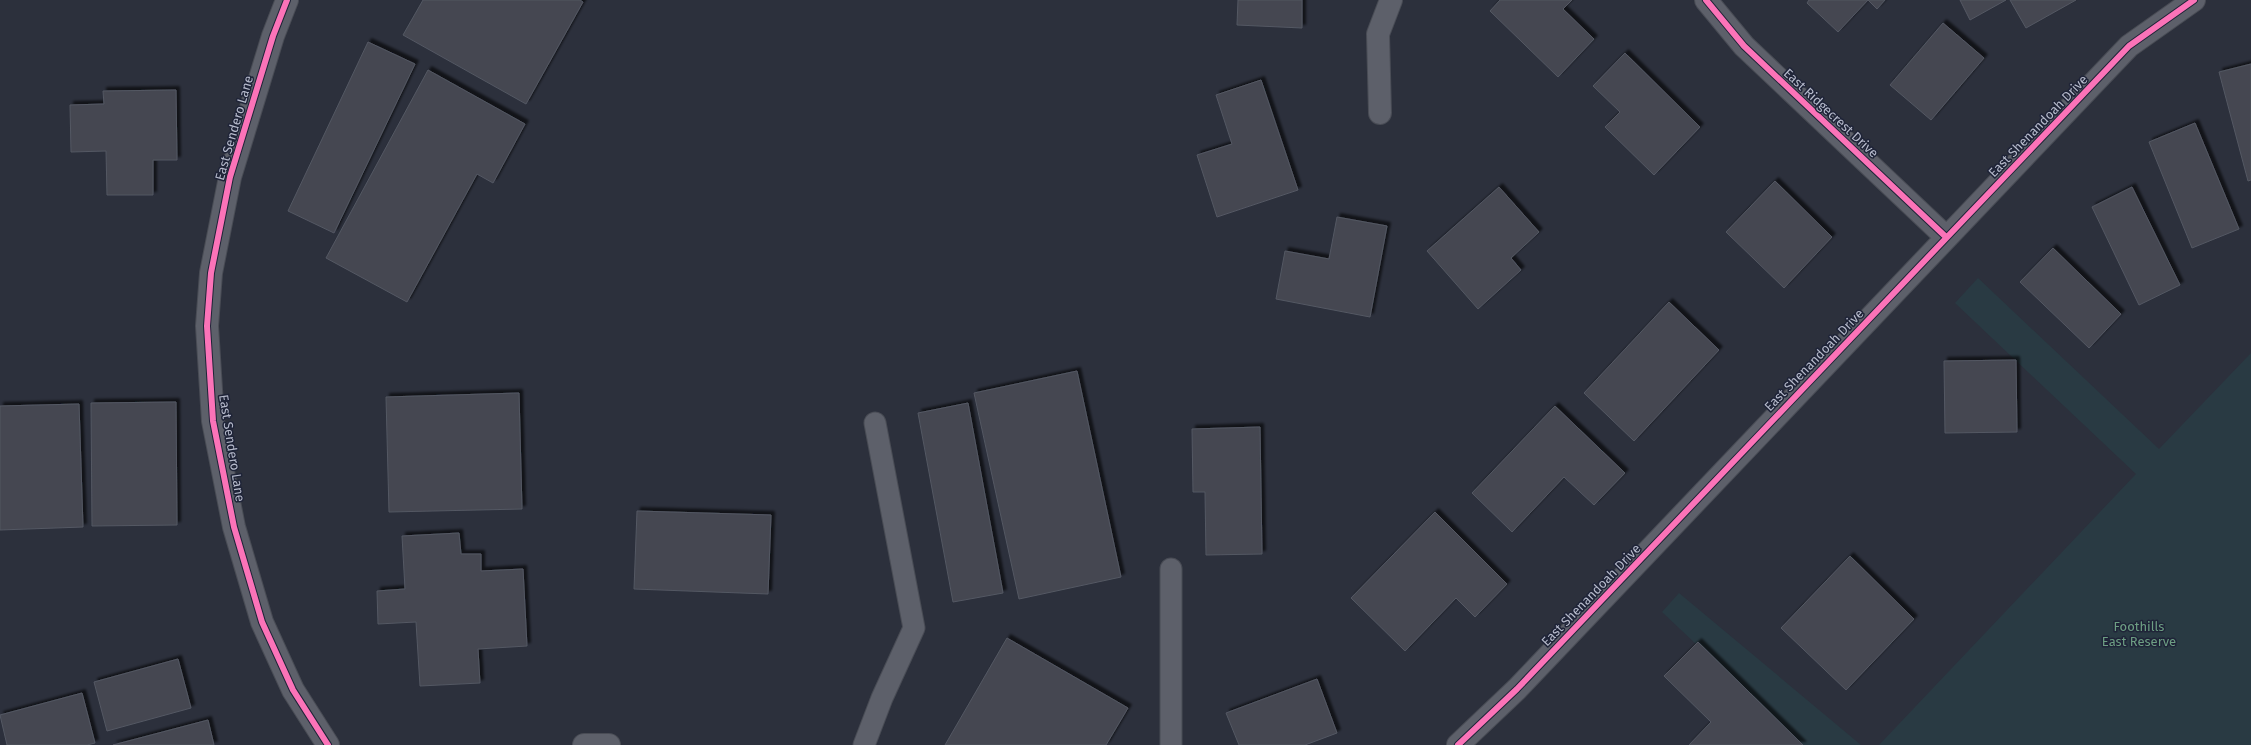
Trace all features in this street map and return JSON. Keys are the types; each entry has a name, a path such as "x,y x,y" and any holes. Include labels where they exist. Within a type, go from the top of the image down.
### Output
{"street":[{"name":"East Sendero Lane","path":"287,0 273,36 230,177 211,273 207,326 213,420 238,542 262,622 293,690 328,745"},
{"path":"1380,112 1378,34 1391,0"},
{"name":"East Ridgecrest Drive","path":"1706,0 1744,46 1946,237"},
{"name":"East Shenandoah Drive","path":"1458,745 1517,689 2129,46 2194,0"},
{"path":"584,745 609,745"}],"lane":[{"path":"864,745 882,698 914,628 875,423"},
{"path":"1171,569 1171,745"}],"green space":[{"name":"Foothills East Reserve","path":"1978,278 2159,449 2251,353 2251,745 1879,745 2136,474 1955,303"},
{"path":"1679,593 1861,745 1803,745 1662,612"}],"building":[{"path":"423,0 580,0 583,2 526,104 403,35"},
{"path":"1238,0 1302,0 1302,28 1237,25"},
{"path":"1500,0 1572,0 1563,9 1594,39 1558,77 1490,11"},
{"path":"1809,0 1868,0 1838,32 1807,3"},
{"path":"1868,0 1885,0 1877,9"},
{"path":"1960,0 2006,0 1970,20"},
{"path":"2010,0 2076,0 2026,28"},
{"path":"1943,23 1984,58 1931,120 1890,85"},
{"path":"368,42 415,64 334,233 288,211"},
{"path":"1625,53 1700,127 1654,175 1605,127 1620,112 1593,86"},
{"path":"2251,64 2251,180 2248,181 2219,72"},
{"path":"428,70 525,124 493,183 477,174 407,302 326,258"},
{"path":"1261,80 1298,190 1217,217 1197,155 1232,144 1216,95"},
{"path":"176,90 177,160 153,160 153,195 107,195 106,151 71,152 70,105 104,104 103,91"},
{"path":"2195,123 2239,229 2192,248 2149,142"},
{"path":"1775,181 1832,237 1784,288 1726,232"},
{"path":"1499,187 1539,232 1511,258 1521,270 1478,309 1427,251"},
{"path":"2132,187 2180,285 2139,305 2092,207"},
{"path":"1337,217 1387,226 1370,317 1276,299 1285,251 1329,259"},
{"path":"2053,248 2121,314 2089,348 2020,282"},
{"path":"1669,302 1719,350 1634,441 1584,393"},
{"path":"2016,360 2017,432 1945,433 1944,361"},
{"path":"1077,371 1121,577 1019,599 974,393"},
{"path":"519,393 522,509 389,512 386,397"},
{"path":"176,402 177,525 92,526 91,403"},
{"path":"968,403 1003,593 953,602 918,413"},
{"path":"79,404 83,527 0,530 0,406"},
{"path":"1555,406 1625,473 1594,505 1564,477 1512,532 1472,493"},
{"path":"1260,427 1262,554 1206,555 1205,492 1193,492 1192,429"},
{"path":"637,511 771,515 768,594 634,589"},
{"path":"1435,512 1507,584 1475,617 1456,598 1405,651 1351,598"},
{"path":"459,533 461,554 481,554 481,571 523,569 527,646 478,649 480,683 420,686 416,622 378,624 377,591 405,589 402,536"},
{"path":"1850,556 1914,619 1846,690 1781,628"},
{"path":"1007,638 1128,708 1106,745 945,745"},
{"path":"1698,642 1803,745 1689,745 1711,722 1664,676"},
{"path":"178,659 191,708 107,731 94,682"},
{"path":"1317,679 1337,733 1305,745 1239,745 1226,713"},
{"path":"82,693 95,743 87,745 7,745 0,715"},
{"path":"208,720 214,745 113,745"}],"cycle path":[{"path":"287,0 273,36 230,177 211,273 207,326 213,421 234,527 262,622 293,690 328,745"},
{"path":"1706,0 1744,46 1946,237"},
{"path":"1458,745 1517,689 2129,46 2194,0"}]}
